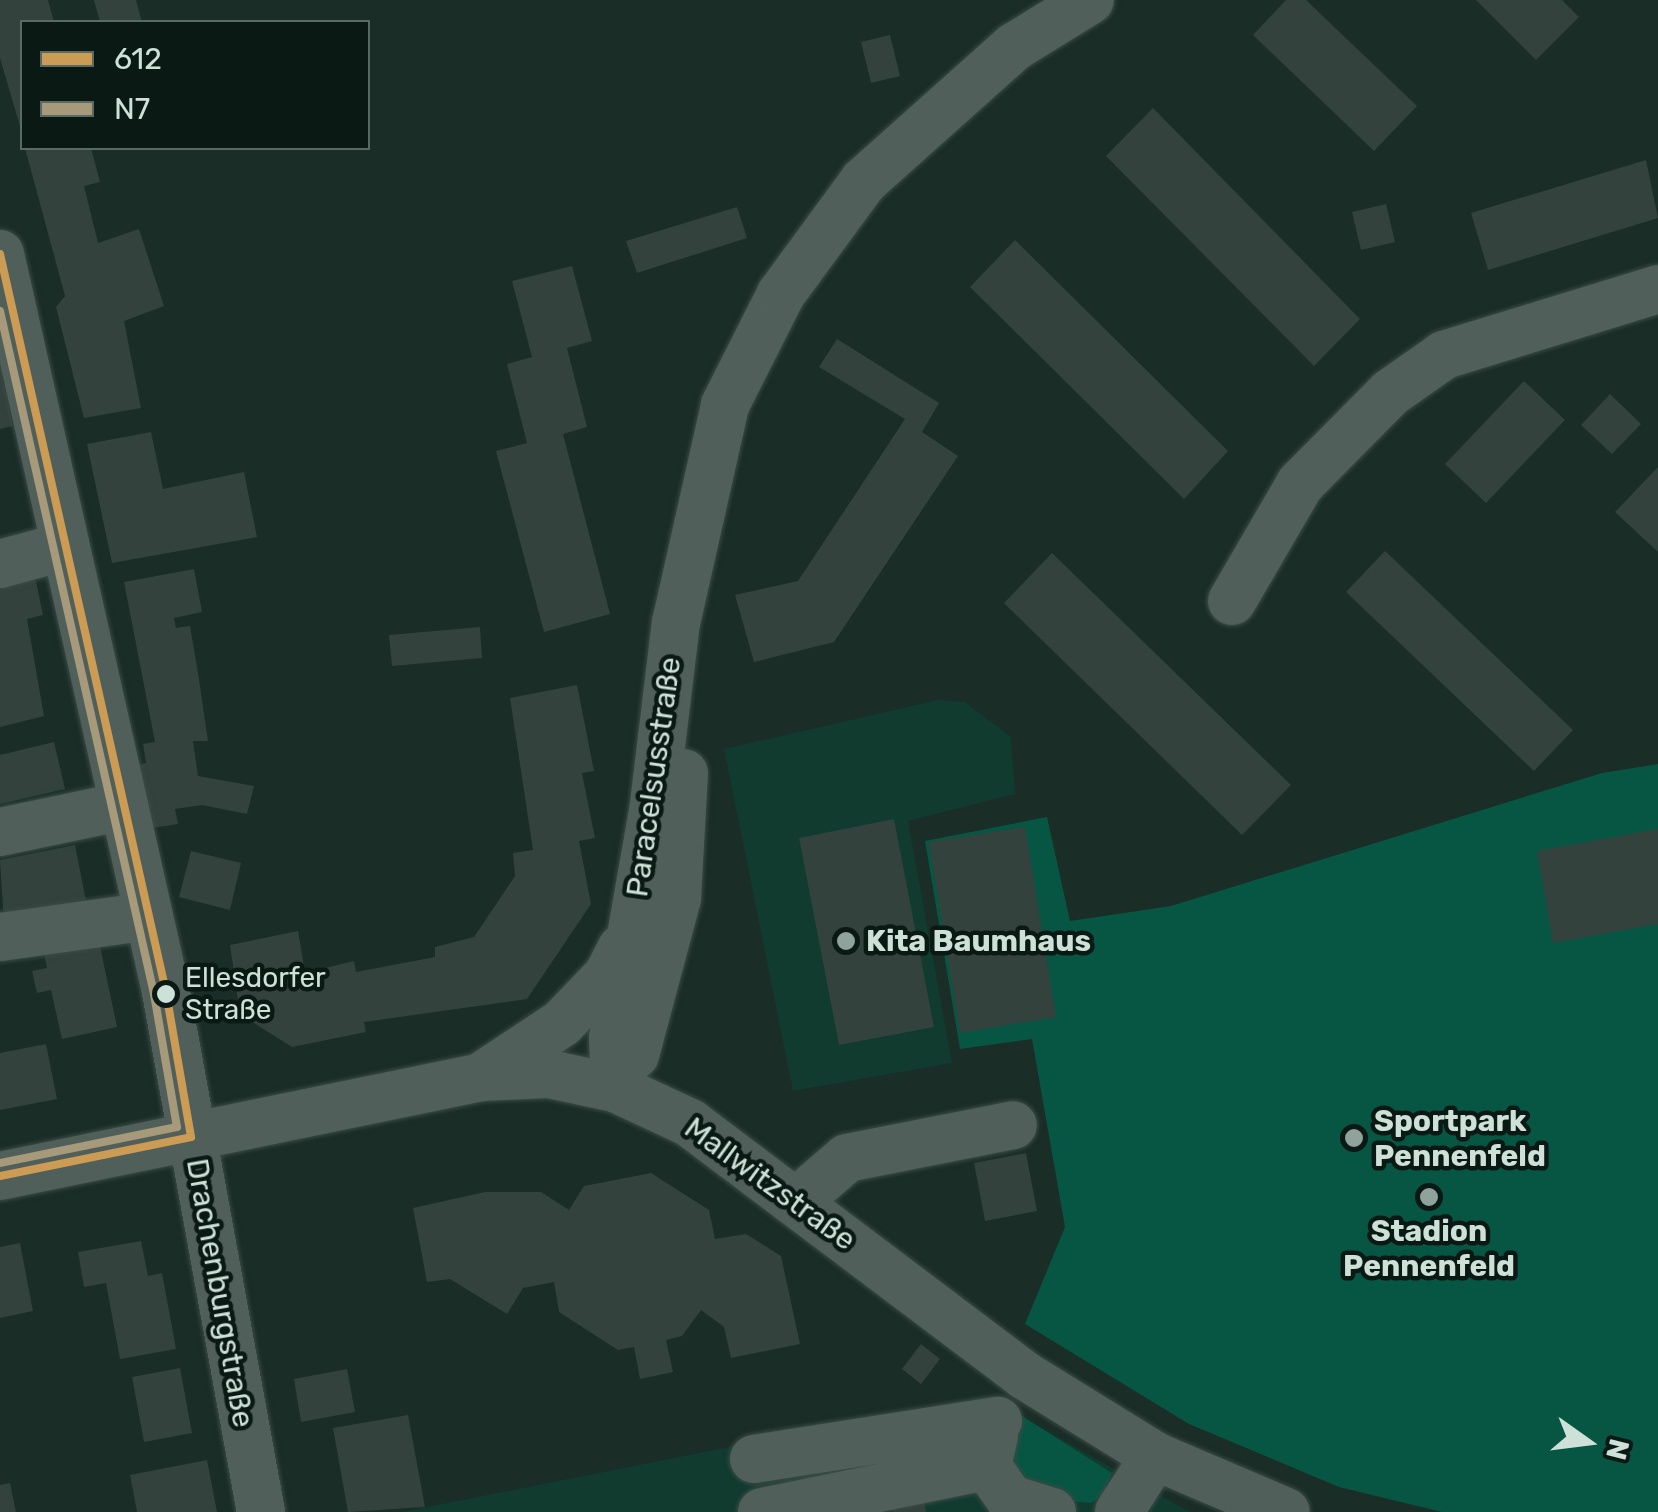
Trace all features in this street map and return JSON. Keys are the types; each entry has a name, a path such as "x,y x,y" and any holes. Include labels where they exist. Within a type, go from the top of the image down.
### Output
{"street":[{"name":"Paracelsusstraße","path":"616,1088 613,1038 676,623 725,405 780,294 864,181 1014,48 1090,0"},
{"name":"Drachenburgstraße","path":"4,280 148,916 261,1512"},
{"path":"1232,601 1300,484 1390,393 1444,356 1658,289"},
{"path":"0,564 66,546"},
{"name":"Paracelsusstraße","path":"616,1088 642,1044 677,898 685,794 676,623"},
{"path":"0,832 124,806"},
{"path":"0,937 148,916"},
{"name":"Paracelsusstraße","path":"481,1077 562,1022 608,975 630,931"},
{"name":"Mallwitzstraße","path":"191,1137 481,1077 550,1074 616,1088 690,1123 1024,1375 1155,1456 1286,1512"},
{"path":"796,1202 847,1158 1013,1126"},
{"path":"0,1176 191,1137"},
{"path":"1024,1375 993,1443 1010,1499 1052,1512"},
{"path":"754,1459 993,1443"},
{"path":"762,1512 993,1443"},
{"path":"1119,1512 1155,1456"}],"shaded area":[{"name":"Kita Baumhaus","path":"938,700 965,702 1011,737 1015,794 908,821 952,1063 793,1091 724,749"},
{"name":"Sportpark Pennenfeld","path":"1658,764 1658,1512 1442,1512 1339,1487 1189,1424 1025,1324 1065,1227 1032,1039 960,1049 925,841 1047,817 1070,921 1171,906 1602,773"},
{"path":"985,1396 1190,1512 402,1512"},
{"path":"1019,1414 1112,1473 1103,1495 1091,1503 1057,1500 1014,1471 1007,1450"}],"building":[{"path":"0,0 48,0 53,20 20,20 20,126 0,58"},
{"path":"94,0 136,0 141,20 99,20"},
{"path":"1286,0 1306,0 1417,106 1374,151 1253,35"},
{"path":"1476,0 1562,0 1579,17 1536,60"},
{"path":"890,35 900,76 871,83 861,42"},
{"path":"1153,108 1360,319 1314,366 1106,156"},
{"path":"26,150 92,150 100,182 84,186 98,243 139,229 164,306 124,321 141,408 84,418 56,307 65,296"},
{"path":"1646,160 1658,218 1488,270 1471,213"},
{"path":"1386,204 1395,242 1361,250 1352,212"},
{"path":"737,207 747,238 637,273 626,241"},
{"path":"1015,240 1228,451 1184,499 970,287"},
{"path":"572,266 592,341 567,348 587,427 563,434 610,614 544,632 496,451 527,443 507,364 532,357 512,281"},
{"path":"837,339 939,403 922,432 958,456 834,642 754,662 735,595 798,581 905,419 819,367"},
{"path":"0,365 13,426 0,429"},
{"path":"1524,381 1565,420 1486,503 1445,464"},
{"path":"1610,394 1641,424 1612,454 1581,425"},
{"path":"151,432 163,489 244,472 257,537 112,563 87,444"},
{"path":"1658,467 1658,552 1615,512"},
{"path":"1385,551 1573,730 1534,771 1346,592"},
{"path":"1052,553 1291,785 1242,835 1004,603"},
{"path":"194,569 202,612 174,618 176,628 190,626 198,673 208,741 193,741 198,776 254,786 247,814 202,805 175,809 178,824 152,828 139,765 146,763 143,744 155,742 124,582"},
{"path":"35,577 43,615 27,619 44,716 0,727 0,585"},
{"path":"480,627 482,658 392,666 389,635"},
{"path":"577,685 594,771 582,773 595,838 579,841 591,904 527,999 364,1022 366,1032 292,1047 240,1014 230,945 298,931 305,973 354,961 356,972 435,957 435,947 474,937 515,876 513,853 533,850 510,698"},
{"path":"54,742 65,789 0,804 0,755"},
{"path":"894,819 934,1027 839,1045 799,838"},
{"path":"1025,827 1056,1017 960,1033 929,842"},
{"path":"1658,829 1658,924 1553,943 1537,851"},
{"path":"75,845 87,906 4,923 0,860"},
{"path":"191,851 241,863 230,910 179,897"},
{"path":"97,932 117,1027 62,1039 51,990 37,993 32,971 47,968 42,944"},
{"path":"46,1044 57,1099 0,1110 0,1053"},
{"path":"1026,1153 1037,1211 985,1221 974,1163"},
{"path":"651,1173 709,1210 715,1239 746,1234 781,1256 800,1344 731,1358 724,1327 701,1310 682,1336 666,1340 673,1372 640,1379 634,1347 618,1350 559,1312 554,1282 523,1288 507,1314 450,1279 427,1282 413,1208 485,1192 541,1192 569,1210 584,1186"},
{"path":"141,1241 148,1276 162,1273 176,1349 120,1359 106,1283 84,1287 78,1252"},
{"path":"20,1243 33,1311 0,1318 0,1247"},
{"path":"921,1344 940,1359 921,1384 902,1369"},
{"path":"180,1368 192,1433 144,1442 132,1377"},
{"path":"347,1369 355,1412 301,1422 294,1379"},
{"path":"408,1415 425,1507 348,1512 333,1428"},
{"path":"207,1460 217,1512 137,1512 130,1475"},
{"path":"10,1483 16,1512 0,1512 0,1485"},
{"path":"924,1500 926,1512 893,1512 892,1507"}],"transit line":[{"name":"612","path":"0,254 166,992 191,1137"},
{"name":"N7","path":"0,311 154,994 177,1127 0,1163"},
{"name":"612","path":"0,1176 191,1137"}],"place":[{"name":"Kita Baumhaus","path":"846,941"},
{"name":"Ellesdorfer Straße","path":"166,994"},
{"name":"Sportpark Pennenfeld","path":"1354,1138"},
{"name":"Stadion Pennenfeld","path":"1429,1197"}]}
